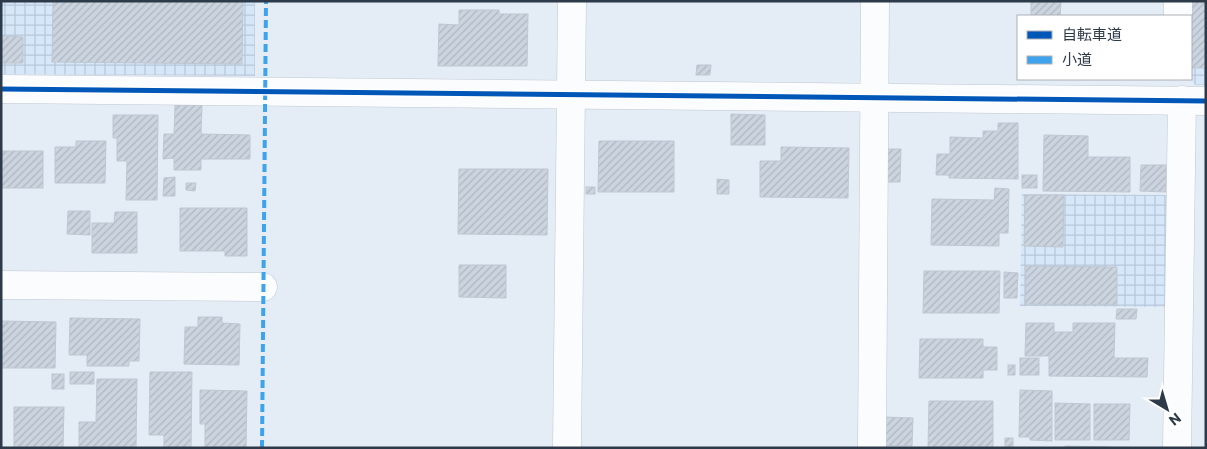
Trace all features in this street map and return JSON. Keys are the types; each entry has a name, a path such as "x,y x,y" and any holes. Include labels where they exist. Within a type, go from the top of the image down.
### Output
{"street":[{"path":"567,448 572,1"},
{"path":"872,448 875,1"},
{"path":"1178,1 1178,15"},
{"path":"1,90 873,98 1185,95 1178,448"},
{"path":"1,285 263,287"}],"shaded area":[{"path":"1,1 255,1 255,76 1,74"},
{"path":"1206,1 1206,85 1195,85 1191,80 1192,15"},
{"path":"1022,194 1170,195 1169,307 1020,306"}],"building":[{"path":"53,1 243,1 242,64 52,62"},
{"path":"1189,1 1206,1 1206,68 1192,68"},
{"path":"1031,2 1061,2 1060,15 1031,15"},
{"path":"459,10 499,10 499,14 528,14 527,66 438,66 439,24 459,25"},
{"path":"1,36 23,37 23,63 1,63"},
{"path":"697,65 711,65 710,75 696,75"},
{"path":"175,105 202,105 201,134 250,135 250,159 201,159 201,170 174,170 174,158 163,159 164,134 174,134"},
{"path":"731,114 765,115 765,145 731,145"},
{"path":"113,115 158,115 157,200 126,200 127,161 117,161 117,138 113,138"},
{"path":"998,123 1018,123 1018,179 949,178 949,175 936,175 937,154 950,154 950,137 983,138 983,131 998,131"},
{"path":"1044,135 1088,136 1088,157 1130,157 1130,192 1043,191"},
{"path":"76,141 106,141 105,183 55,183 55,147 76,147"},
{"path":"599,141 674,141 674,192 598,192"},
{"path":"781,147 849,148 848,198 760,197 760,161 781,161"},
{"path":"879,149 901,149 900,182 879,182"},
{"path":"1,151 43,151 43,188 1,188"},
{"path":"1141,165 1166,165 1166,192 1140,191"},
{"path":"459,169 548,169 547,235 458,234"},
{"path":"1022,175 1037,175 1037,188 1022,188"},
{"path":"175,177 175,196 163,196 164,178"},
{"path":"717,179 729,180 729,194 717,194"},
{"path":"186,183 196,183 195,191 186,190"},
{"path":"586,187 595,187 595,194 586,194"},
{"path":"995,188 1009,189 1008,233 999,233 999,246 931,245 932,199 994,200"},
{"path":"1025,195 1064,195 1063,247 1024,246"},
{"path":"180,208 247,208 247,256 225,256 225,251 180,251"},
{"path":"68,211 90,211 90,235 67,234"},
{"path":"115,212 137,212 137,253 92,253 92,223 114,223"},
{"path":"459,265 506,265 506,298 459,297"},
{"path":"1026,266 1117,267 1117,305 1025,304"},
{"path":"924,271 1000,271 999,313 923,313"},
{"path":"1004,272 1018,273 1017,298 1004,298"},
{"path":"1117,309 1137,309 1136,319 1116,319"},
{"path":"198,317 222,317 222,323 240,324 239,365 184,364 185,327 198,327"},
{"path":"70,318 140,319 139,361 129,361 129,366 87,366 87,355 69,355"},
{"path":"1,321 56,322 55,368 1,368"},
{"path":"1026,323 1054,323 1054,332 1073,332 1073,323 1115,323 1114,358 1148,358 1147,377 1049,376 1049,356 1025,356"},
{"path":"920,339 983,339 983,347 997,347 997,370 983,370 983,378 919,378"},
{"path":"1020,358 1039,358 1039,375 1020,375"},
{"path":"1008,365 1015,365 1015,375 1008,375"},
{"path":"70,372 94,372 94,384 70,384"},
{"path":"150,372 192,372 191,448 164,448 164,435 149,435"},
{"path":"52,374 64,374 64,389 52,389"},
{"path":"97,379 137,379 136,448 79,448 79,422 96,422"},
{"path":"200,390 247,391 246,448 205,448 205,424 200,424"},
{"path":"1020,390 1052,391 1052,441 1030,440 1030,437 1019,437"},
{"path":"929,401 993,401 993,448 928,448"},
{"path":"1055,403 1090,404 1090,440 1055,440"},
{"path":"1094,404 1130,404 1129,440 1094,440"},
{"path":"14,407 64,407 63,448 14,448"},
{"path":"884,417 913,418 912,446 884,446"},
{"path":"1005,438 1013,438 1013,448 1005,448"},
{"path":"1065,446 1111,447 1111,448 1065,448"}],"marked path":[{"path":"262,448 266,1"}],"cycle path":[{"path":"1,89 1206,101"}]}
